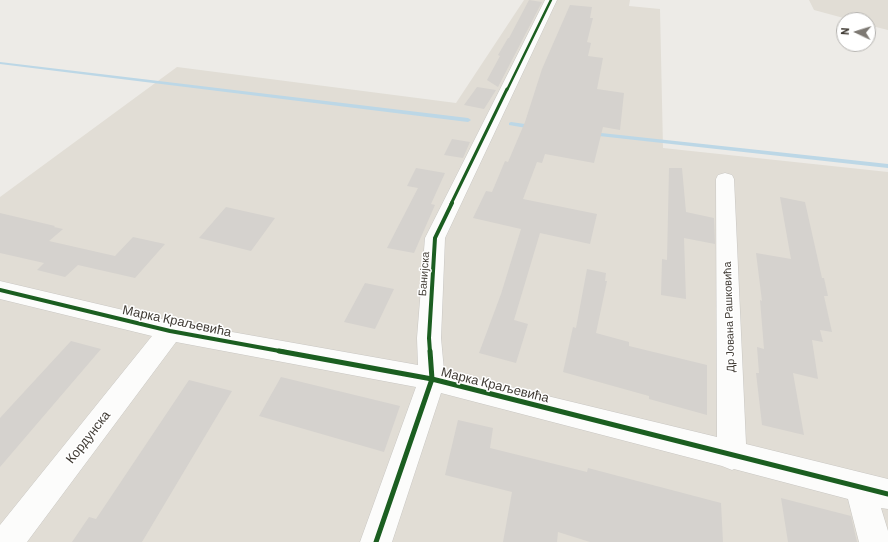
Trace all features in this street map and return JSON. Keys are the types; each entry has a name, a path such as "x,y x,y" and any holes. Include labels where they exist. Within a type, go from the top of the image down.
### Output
{"street":[{"name":"Банијска","path":"376,542 432,379 429,338 435,238 551,0"},
{"name":"Др Јована Рашковића","path":"725,179 732,456"},
{"name":"Марка Краљевића","path":"0,290 170,331 432,379 874,491"},
{"name":"Кордунска","path":"7,542 170,331"},
{"path":"874,491 875,542"}],"shaded area":[{"path":"524,0 630,0 629,6 660,9 663,148 888,172 888,542 0,542 0,197 177,67 456,103"},
{"path":"809,0 888,0 888,30 876,27 876,12 836,12 836,16 814,10"}],"building":[{"path":"529,0 542,2 498,87 487,80 500,56 498,55 509,38"},
{"path":"570,5 592,7 590,18 593,18 587,42 591,43 588,56 603,58 597,89 624,93 620,130 603,127 594,163 545,154 542,163 537,162 523,199 597,214 590,244 540,233 514,320 528,324 516,363 479,353 501,294 521,229 473,218 486,191 492,192 505,161 508,162 525,122 542,69"},
{"path":"477,87 496,90 484,109 464,105"},
{"path":"452,139 470,142 463,158 444,155"},
{"path":"416,168 445,173 431,204 435,205 414,253 387,248 418,188 407,186"},
{"path":"669,168 682,168 686,212 714,218 715,244 684,238 686,299 661,295 662,259 667,260"},
{"path":"780,197 805,202 822,278 824,278 828,296 824,296 832,332 820,330 823,342 812,340 818,379 793,373 804,435 762,425 756,373 759,373 757,347 764,349 760,300 762,301 756,253 791,259"},
{"path":"226,207 275,218 251,251 199,238"},
{"path":"0,213 63,229 49,241 115,256 133,237 165,244 135,278 78,265 65,277 37,270 44,263 0,253"},
{"path":"587,269 606,273 605,281 607,281 596,333 629,342 629,346 707,365 707,415 649,399 649,396 563,372 573,327 576,328"},
{"path":"365,283 394,289 375,329 344,322"},
{"path":"71,341 101,349 0,467 0,418"},
{"path":"281,377 400,406 384,452 259,416"},
{"path":"189,380 232,391 142,542 72,542 89,517 96,519"},
{"path":"458,420 493,428 490,448 587,472 588,468 721,503 723,542 590,542 558,532 557,542 503,542 512,492 445,475"},
{"path":"781,498 851,516 857,542 788,542"}],"waterway":[{"path":"0,63 468,120"},
{"path":"511,124 532,127"},
{"path":"592,134 888,166"}],"cycle path":[{"path":"376,542 432,379 429,338 435,238 551,0"},
{"path":"0,290 170,331 432,379 888,494"}]}
